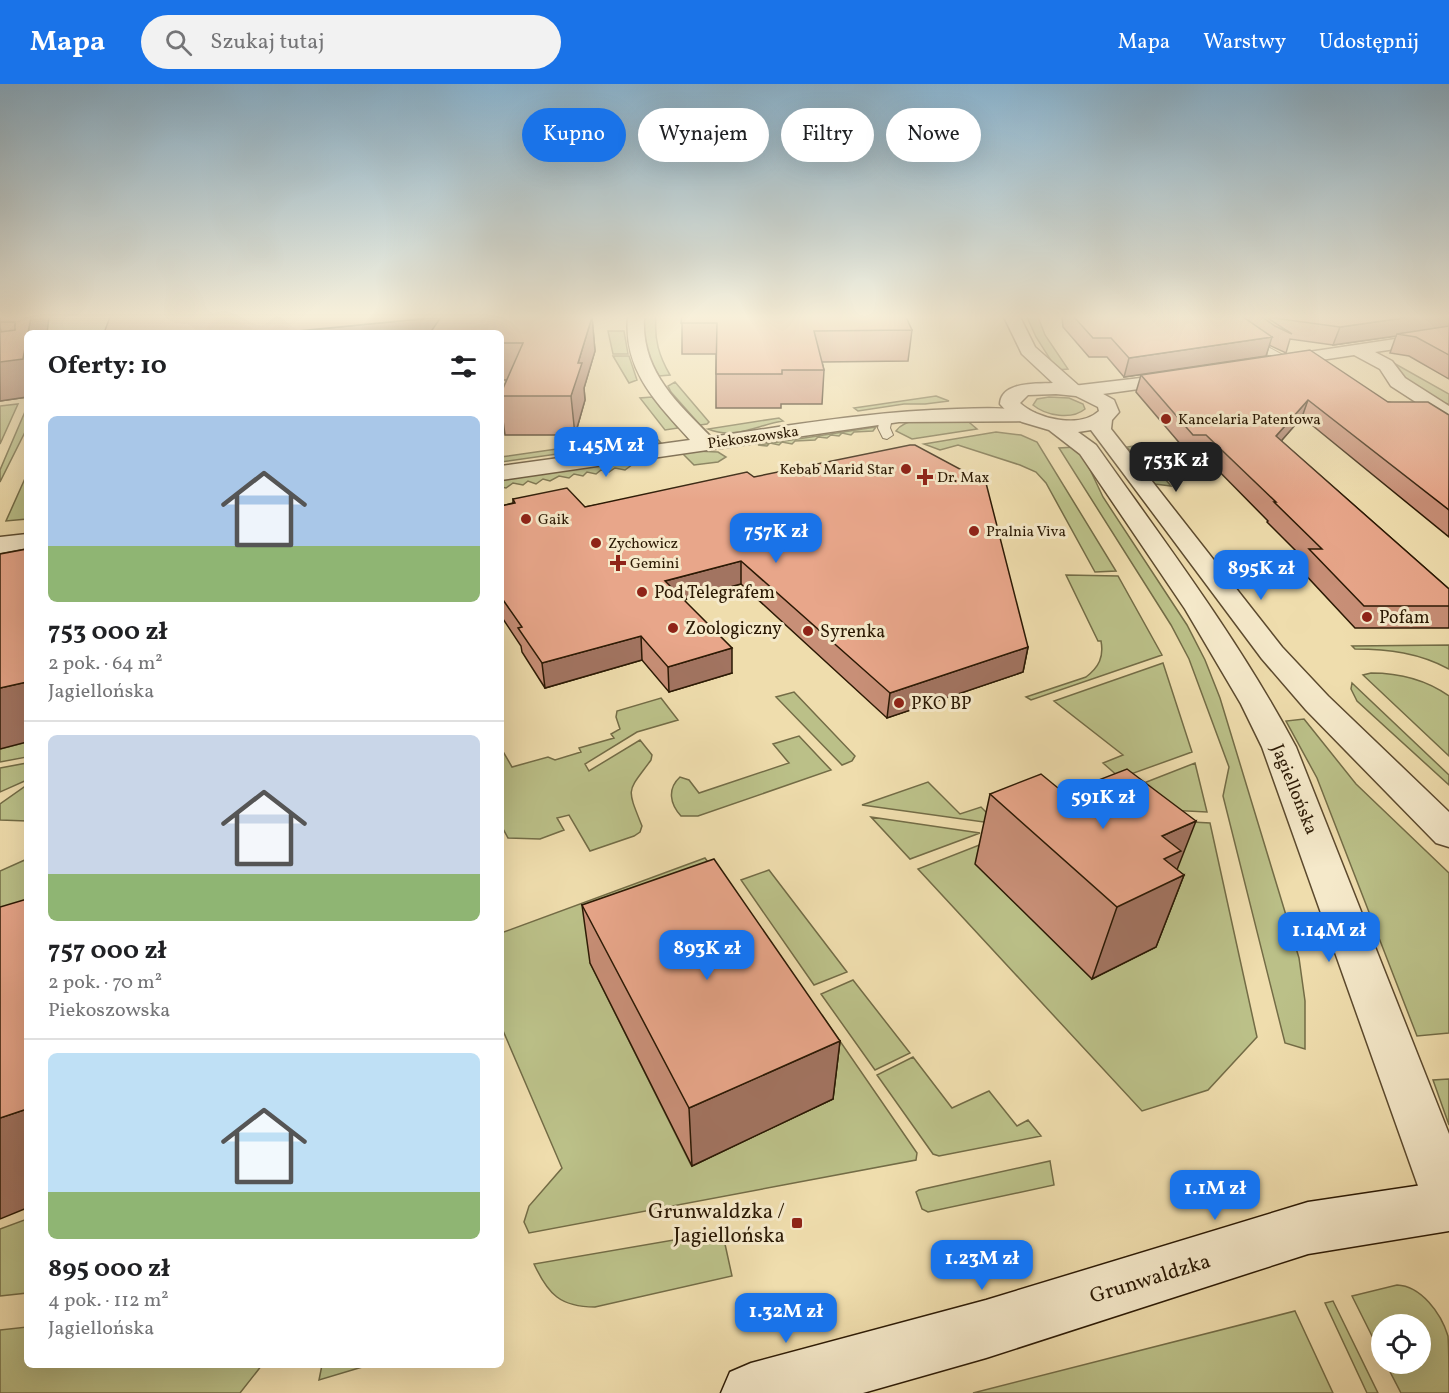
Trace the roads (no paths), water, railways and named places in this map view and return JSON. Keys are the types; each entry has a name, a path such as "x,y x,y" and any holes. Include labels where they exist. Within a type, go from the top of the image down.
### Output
{"street":[{"path":"650,378 657,392 706,444"},
{"path":"1028,417 1011,407 1009,402 1020,393 1031,378"},
{"path":"1062,378 1105,413"},
{"path":"1076,390 1183,378"},
{"path":"1395,378 1449,415"},
{"path":"1055,424 1080,425 1178,379"},
{"name":"Piekoszowska","path":"891,423 924,409 984,402 1020,393 1076,390"},
{"path":"1105,413 1101,429 1272,653 1317,703 1449,834"},
{"name":"Piekoszowska","path":"504,473 706,444 988,414 1028,417 1055,424"},
{"name":"Jagiellońska","path":"1055,424 1082,444 1094,458 1227,652 1273,736 1301,801 1449,1200"},
{"path":"0,545 24,541"},
{"name":"Grunwaldzka","path":"751,1393 841,1371 986,1329 1279,1239 1308,1227 1449,1206"}],"place":[{"name":"Kancelaria Patentowa","path":"1166,419"},
{"name":"Kebab Marid Star","path":"906,469"},
{"name":"Dr. Max","path":"925,477"},
{"name":"Gaik","path":"526,519"},
{"name":"Pralnia Viva","path":"974,531"},
{"name":"Zychowicz","path":"596,543"},
{"name":"Gemini","path":"618,563"},
{"name":"Pod Telegrafem","path":"642,592"},
{"name":"Pofam","path":"1367,617"},
{"name":"Zoologiczny","path":"673,628"},
{"name":"Syrenka","path":"808,631"},
{"name":"PKO BP","path":"899,703"},
{"name":"Grunwaldzka / Jagiellońska","path":"797,1223"}]}
